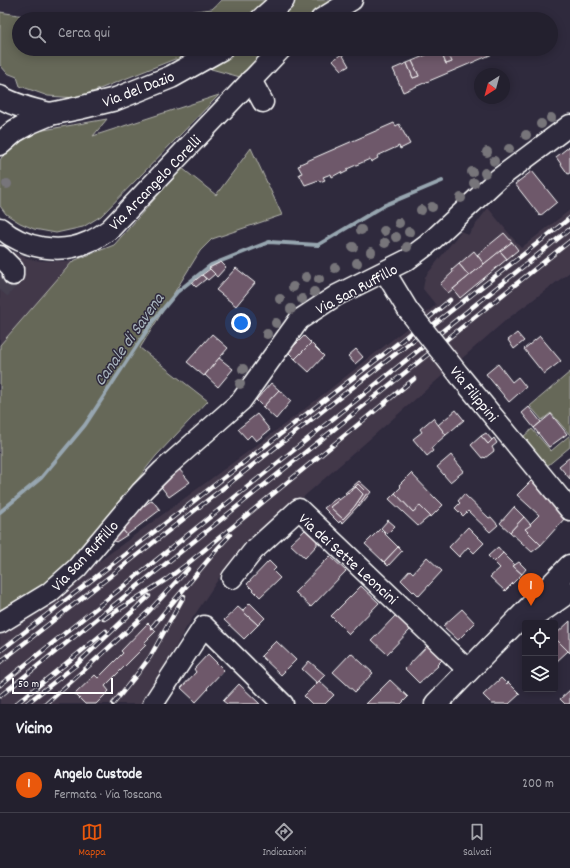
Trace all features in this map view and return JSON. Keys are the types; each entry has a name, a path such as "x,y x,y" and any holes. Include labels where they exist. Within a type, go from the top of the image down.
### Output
{"main road":[{"path":"270,12 283,0"},
{"name":"Via del Dazio","path":"0,144 15,131 31,122 50,114 116,99 171,77 208,56"},
{"name":"Via del Dazio","path":"0,97 28,109 50,114"},
{"path":"436,704 493,645 568,579"}],"street":[{"path":"332,12 352,0"},
{"name":"Via Arcangelo Corelli","path":"0,228 7,234 33,246 64,249 88,243 110,229 274,56"},
{"path":"251,80 263,102"},
{"name":"Via San Ruffillo","path":"0,623 49,593 77,568 141,492 163,470 241,401 300,320 337,295 407,260 427,245 498,179 570,125"},
{"path":"0,256 13,269 13,274"},
{"name":"Via Filippini","path":"385,272 408,310 570,510"},
{"name":"Via dei Sette Leoncini","path":"232,578 254,550 299,509 468,670"},
{"path":"529,620 568,579"},
{"path":"153,704 204,626 283,704"},
{"path":"493,645 522,626"}],"shaded area":[{"path":"488,208 521,248 570,210 570,272 506,320 293,506 247,549 219,578 186,628 145,702 142,704 0,704 0,630 86,571 246,453 306,408 436,305 423,289 425,277 461,231 468,235"},
{"path":"0,245 21,256 34,260 73,261 0,345"}],"green space":[{"path":"222,0 357,0 339,12 187,12 212,9"},
{"path":"0,12 12,14 12,56 278,56 251,80 175,59 77,98 48,96 20,86 17,77 7,73 0,65"},
{"path":"219,95 101,216 83,227 56,233 34,229 20,223 6,214 0,206 0,160 15,137 38,131 107,119 93,136"},
{"path":"251,148 282,215 212,239 200,251 140,348 208,401 156,456 81,550 43,589 0,616 0,345 73,261 114,245 182,168 216,195"},
{"path":"570,372 570,435 551,413 542,420 530,406"},
{"path":"532,429 551,451 570,435 570,447 547,466 523,437"}],"building":[{"path":"339,56 343,56 349,66 342,70 333,60"},
{"path":"424,56 443,56 446,64 452,62 449,56 488,56 403,92 393,69 407,63 413,78 419,76 412,61"},
{"path":"443,56 449,56 452,62 446,64"},
{"path":"412,61 419,76 413,78 407,63"},
{"path":"394,123 396,126 399,124 410,144 400,149 399,146 377,156 378,158 371,162 370,159 347,169 348,171 342,174 341,172 332,177 331,174 323,177 325,180 320,182 319,180 305,185 299,174 302,173 298,166 301,165 300,164"},
{"path":"570,146 570,173 568,174 556,157"},
{"path":"532,171 557,202 540,216 515,184"},
{"path":"504,233 512,242 484,264 477,255"},
{"path":"512,242 518,250 507,259 500,251"},
{"path":"474,251 484,264 469,276 459,264"},
{"path":"500,251 507,259 460,298 453,289"},
{"path":"221,262 226,267 217,277 209,268"},
{"path":"459,264 469,276 448,293 440,284"},
{"path":"236,268 255,283 236,306 216,290"},
{"path":"210,269 215,274 208,280 202,275"},
{"path":"202,275 206,279 196,287 192,283"},
{"path":"517,333 524,341 514,349 508,340"},
{"path":"212,334 228,348 204,376 187,362"},
{"path":"304,336 311,343 295,359 288,352"},
{"path":"540,336 561,361 544,374 524,349"},
{"path":"311,343 324,356 309,372 295,359"},
{"path":"356,349 363,357 355,364 348,356"},
{"path":"219,358 233,369 218,387 205,375"},
{"path":"498,364 512,382 518,377 526,387 509,402 486,374"},
{"path":"271,383 279,390 263,407 256,400"},
{"path":"279,390 291,401 276,419 263,407"},
{"path":"529,407 541,422 534,428 522,413"},
{"path":"456,410 464,420 446,435 438,425"},
{"path":"257,414 270,430 256,441 251,435 247,439 238,429"},
{"path":"551,414 567,434 549,447 534,428"},
{"path":"433,418 446,435 431,448 433,451 427,456 413,439 422,432 420,429"},
{"path":"486,433 492,440 488,444 481,436"},
{"path":"481,436 488,444 494,438 497,443 492,447 494,451 485,458 482,458 471,445"},
{"path":"451,455 464,471 450,482 437,467"},
{"path":"570,457 570,479 559,466"},
{"path":"179,469 190,482 169,497 159,484"},
{"path":"411,473 443,505 431,517 420,506 413,512 395,493 401,487 399,485"},
{"path":"533,479 565,518 541,545 525,529 539,515 517,495"},
{"path":"359,481 371,492 359,507 358,505 367,493 358,484 347,494 345,493"},
{"path":"358,484 367,493 357,507 342,523 340,521 339,523 324,508 337,498 339,500 330,507 343,519 363,494 355,487"},
{"path":"356,487 363,494 343,519 330,507"},
{"path":"395,493 413,512 420,506 430,516 418,526 389,499"},
{"path":"464,494 498,525 490,532 468,511 463,516 455,508 460,503 458,501"},
{"path":"152,500 160,510 127,535 120,527 137,511"},
{"path":"514,507 524,517 510,532 500,523"},
{"path":"524,517 531,525 525,529 541,545 532,552 510,532"},
{"path":"388,520 395,526 387,534 381,528"},
{"path":"120,527 127,535 116,542 110,538"},
{"path":"468,527 484,543 474,553 468,547 459,557 449,547"},
{"path":"380,529 398,547 384,562 365,544"},
{"path":"305,530 317,540 317,545 305,558 290,544"},
{"path":"398,547 402,551 388,566 384,562"},
{"path":"498,547 503,553 494,562 488,556"},
{"path":"503,553 515,565 513,566 522,574 505,591 490,577 500,568 494,562"},
{"path":"330,556 346,571 311,607 295,592"},
{"path":"427,557 442,571 419,596 401,580 410,570 413,573"},
{"path":"269,561 276,568 273,571 280,578 260,597 247,584"},
{"path":"519,562 526,569 522,574 513,566"},
{"path":"361,586 379,603 349,634 331,616"},
{"path":"250,603 265,618 258,625 242,611"},
{"path":"238,607 258,625 244,639 224,620"},
{"path":"462,609 475,623 458,640 443,626"},
{"path":"396,615 411,629 387,654 372,640"},
{"path":"570,621 570,653 558,641 558,632"},
{"path":"148,623 156,631 144,643 146,645 105,686 109,691 96,704 85,704 75,694 95,675 98,678 123,653 121,651"},
{"path":"276,641 296,660 281,675 261,656"},
{"path":"558,641 568,651 558,660"},
{"path":"428,645 442,660 437,665 438,666 419,683 405,669"},
{"path":"351,653 373,673 355,692 333,672"},
{"path":"208,654 224,670 196,702 181,688 196,672 194,669"},
{"path":"309,661 325,675 317,683 302,669"},
{"path":"501,678 507,684 508,682 520,694 509,704 492,704 483,695"},
{"path":"390,680 408,697 401,704 366,704"},
{"path":"319,681 334,695 325,704 312,704 304,696"},
{"path":"239,684 260,704 227,704 223,701"},
{"path":"570,690 570,704 565,704 560,699"}],"waterway":[{"name":"Canale di Savena","path":"0,512 41,478 85,425 153,321 177,292 211,265 269,242 318,245 385,205 442,181"}],"tunnel":[{"path":"0,290 13,275"}],"railway":[{"path":"0,662 570,218"},
{"path":"0,685 570,229"},
{"path":"0,696 570,241"},
{"path":"0,651 402,340 450,300"},
{"path":"104,619 167,579 187,564 414,379"},
{"path":"152,627 230,535"},
{"path":"46,704 149,611 188,569"},
{"path":"26,704 76,665 149,596"},
{"path":"113,704 150,657 184,596"},
{"path":"16,704 106,631"}],"place":[{"name":"Angelo Custode","path":"531,606"}]}
